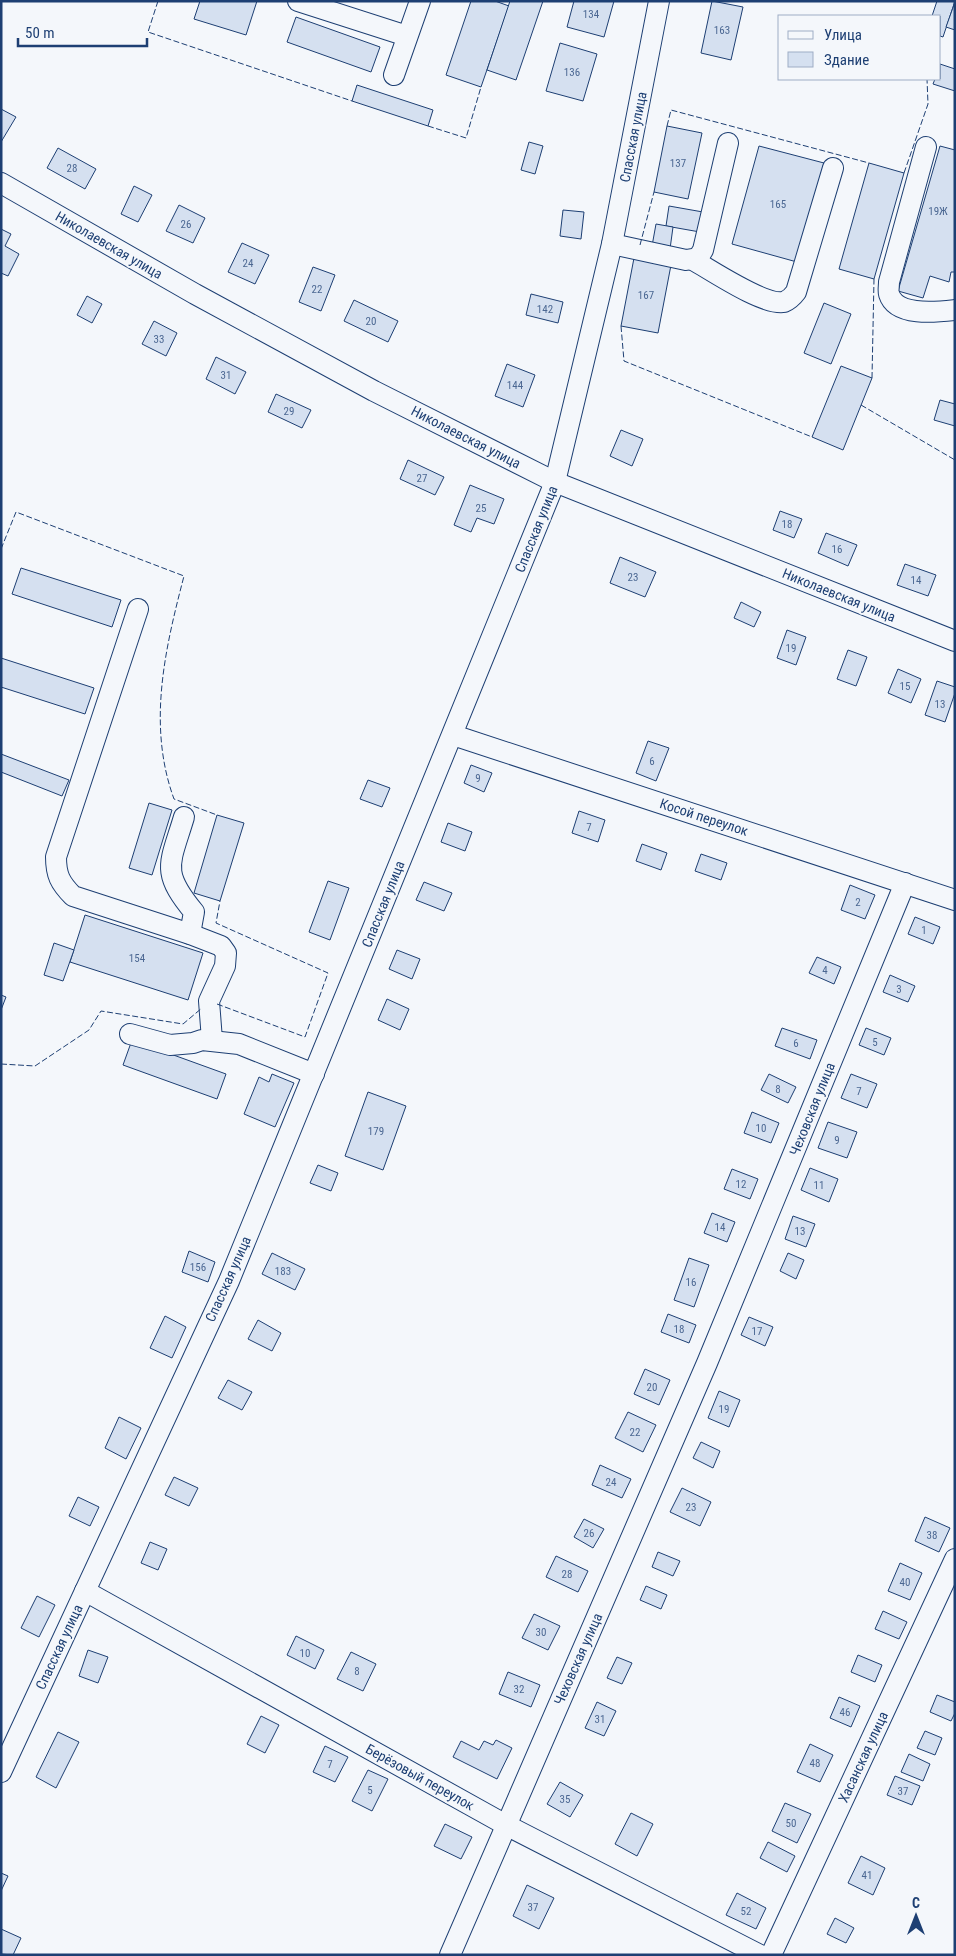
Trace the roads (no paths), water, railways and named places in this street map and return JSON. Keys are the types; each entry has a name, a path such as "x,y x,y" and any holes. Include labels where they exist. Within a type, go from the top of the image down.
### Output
{"street":[{"path":"298,1 407,36"},
{"path":"394,75 420,1"},
{"name":"Спасская улица","path":"1,1772 228,1281 555,482 612,244 659,1"},
{"path":"612,244 686,260 698,258 703,250 728,143"},
{"path":"926,147 889,282 890,294 895,304 904,309 918,312 955,310"},
{"path":"693,260 761,298 783,302 789,299 796,292 833,168"},
{"name":"Николаевская улица","path":"1,183 195,294 365,386 555,482 955,641"},
{"path":"138,609 56,857 56,872 65,887 74,896 221,946 226,953 226,966 209,1001 212,1040"},
{"name":"Косой переулок","path":"453,735 955,900"},
{"path":"184,817 170,864 171,876 178,893 194,912 190,934"},
{"name":"Чеховская улица","path":"450,1955 708,1363 905,883"},
{"path":"130,1034 170,1045 193,1043 202,1040 239,1044 314,1074"},
{"name":"Хасанская улица","path":"771,1955 955,1559"},
{"name":"Берёзовый переулок","path":"85,1591 506,1825 760,1955"}]}
